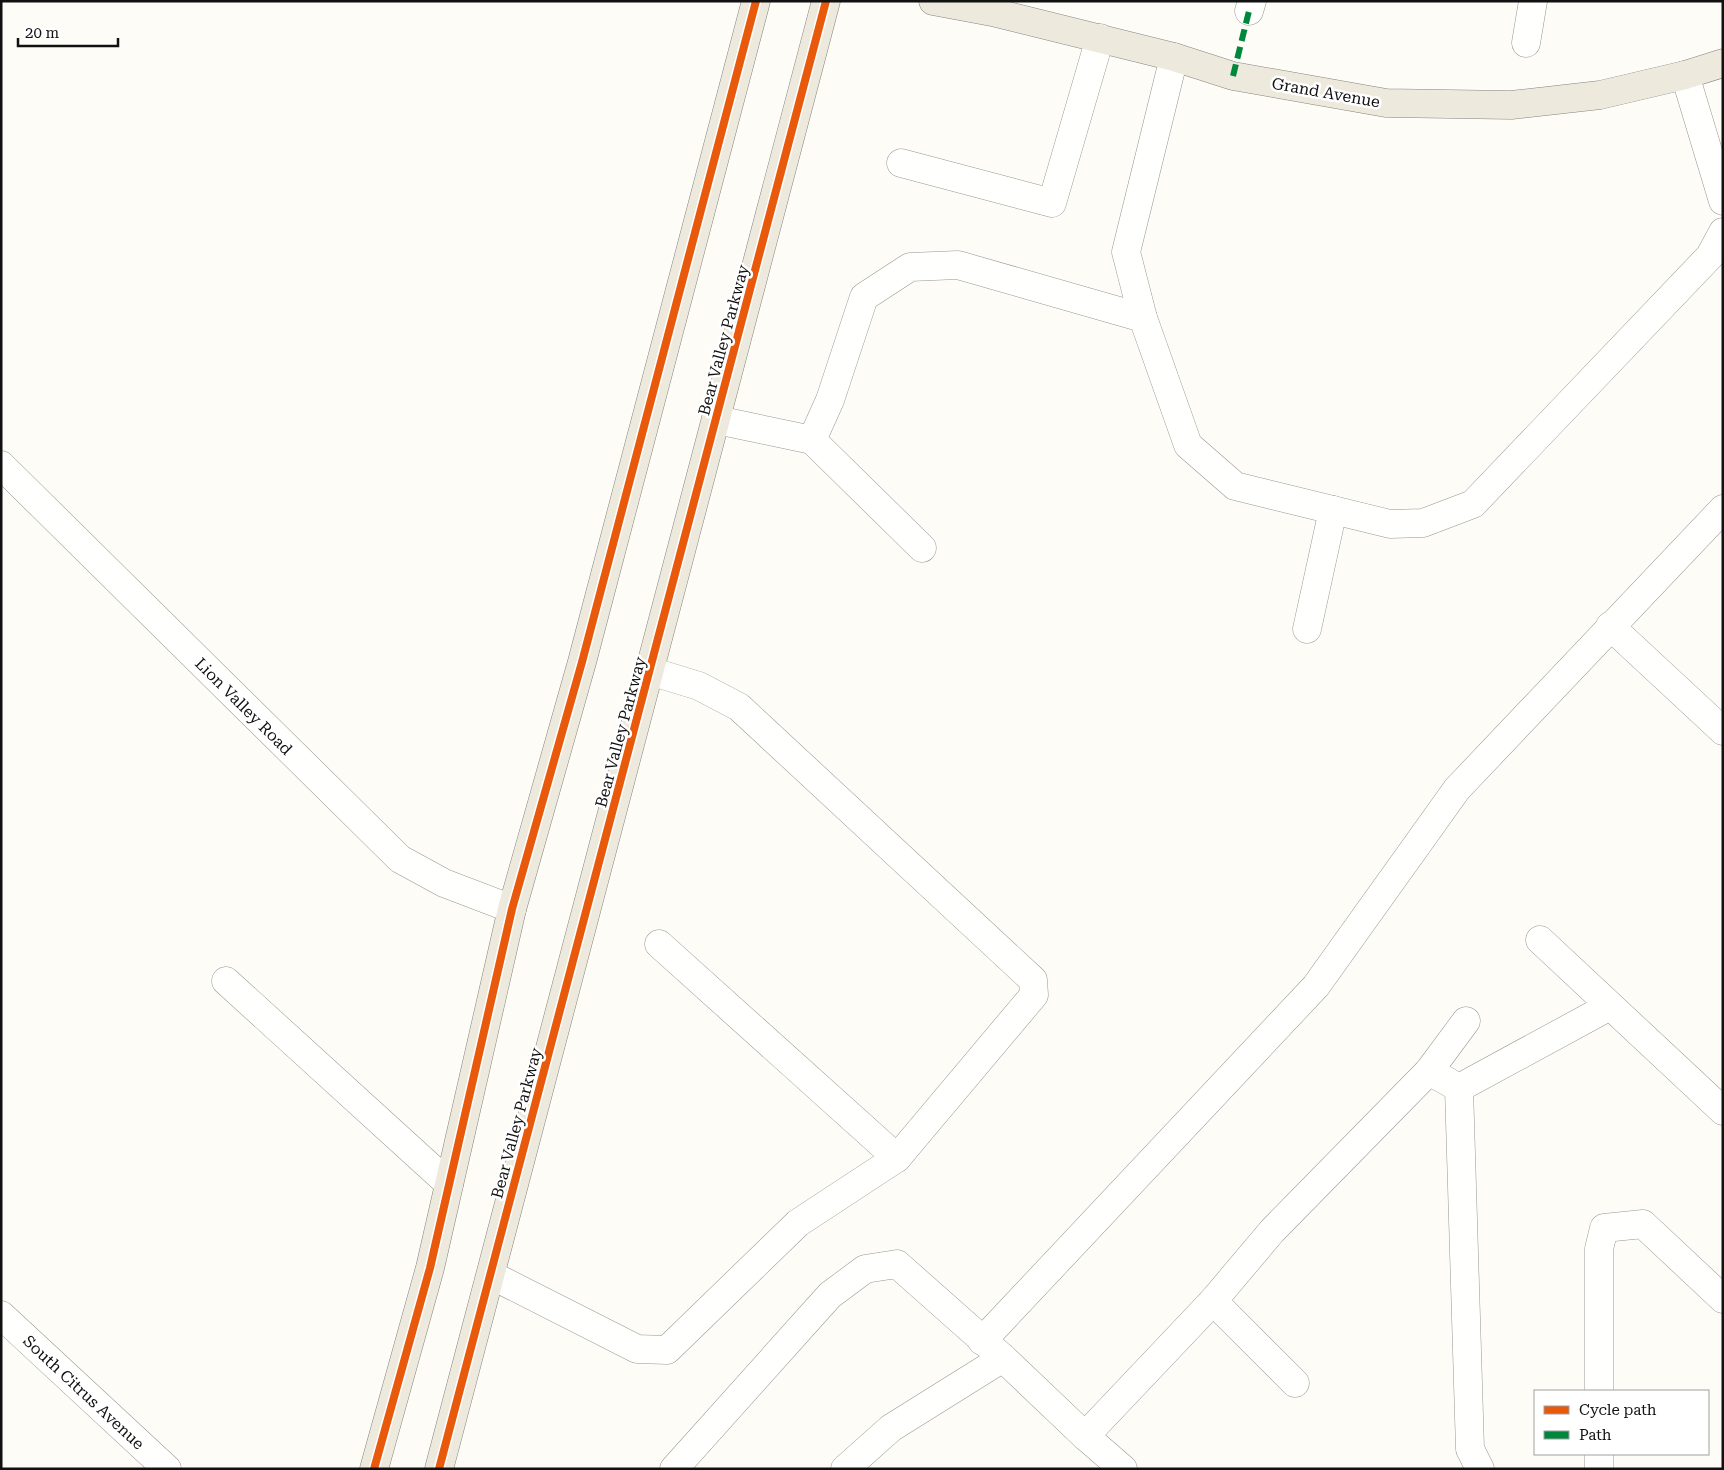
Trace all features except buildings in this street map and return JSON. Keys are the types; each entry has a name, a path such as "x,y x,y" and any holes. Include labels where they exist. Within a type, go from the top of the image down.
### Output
{"main road":[{"path":"374,1469 430,1268 512,909 584,652 756,1"},
{"name":"Bear Valley Parkway","path":"439,1469 826,1"},
{"name":"Grand Avenue","path":"933,1 993,6 1100,38 1174,57 1233,76 1386,103 1511,105 1600,95 1685,75 1723,63"}],"street":[{"path":"1526,43 1533,1"},
{"path":"901,163 1052,203 1100,38"},
{"path":"1174,57 1126,252 1143,318 1188,445 1235,486 1390,524 1423,523 1473,504 1710,256 1723,232"},
{"path":"1685,75 1723,201"},
{"path":"812,440 830,400 864,297 910,267 958,265 1143,318"},
{"path":"716,420 812,440 922,548"},
{"name":"Lion Valley Road","path":"1,465 400,859 444,883 512,909"},
{"path":"982,1341 1316,986 1457,789 1723,509"},
{"path":"1307,629 1333,510"},
{"path":"1610,626 1723,731"},
{"path":"491,1274 637,1349 668,1350 798,1223 897,1158 1034,995 1033,980 739,707 699,686 650,671"},
{"path":"1540,940 1723,1111"},
{"path":"659,944 897,1158"},
{"path":"226,982 449,1184"},
{"path":"1459,1088 1610,1006"},
{"path":"1084,1436 1213,1301 1272,1231 1429,1071 1466,1021"},
{"path":"1429,1071 1459,1088"},
{"path":"1459,1088 1470,1449 1480,1469"},
{"path":"1599,1390 1599,1249 1604,1228 1643,1224 1723,1300"},
{"path":"674,1469 830,1295 865,1269 897,1264 1003,1358 1084,1436 1123,1469"},
{"path":"1213,1301 1295,1384"},
{"name":"South Citrus Avenue","path":"1,1316 167,1469"},
{"path":"845,1469 891,1428 1003,1358"},
{"path":"1599,1455 1599,1469"}],"marked path":[{"path":"1233,76 1249,11"}],"cycle path":[{"path":"374,1469 430,1268 512,909 582,662 756,1"},
{"path":"439,1469 826,1"}]}
